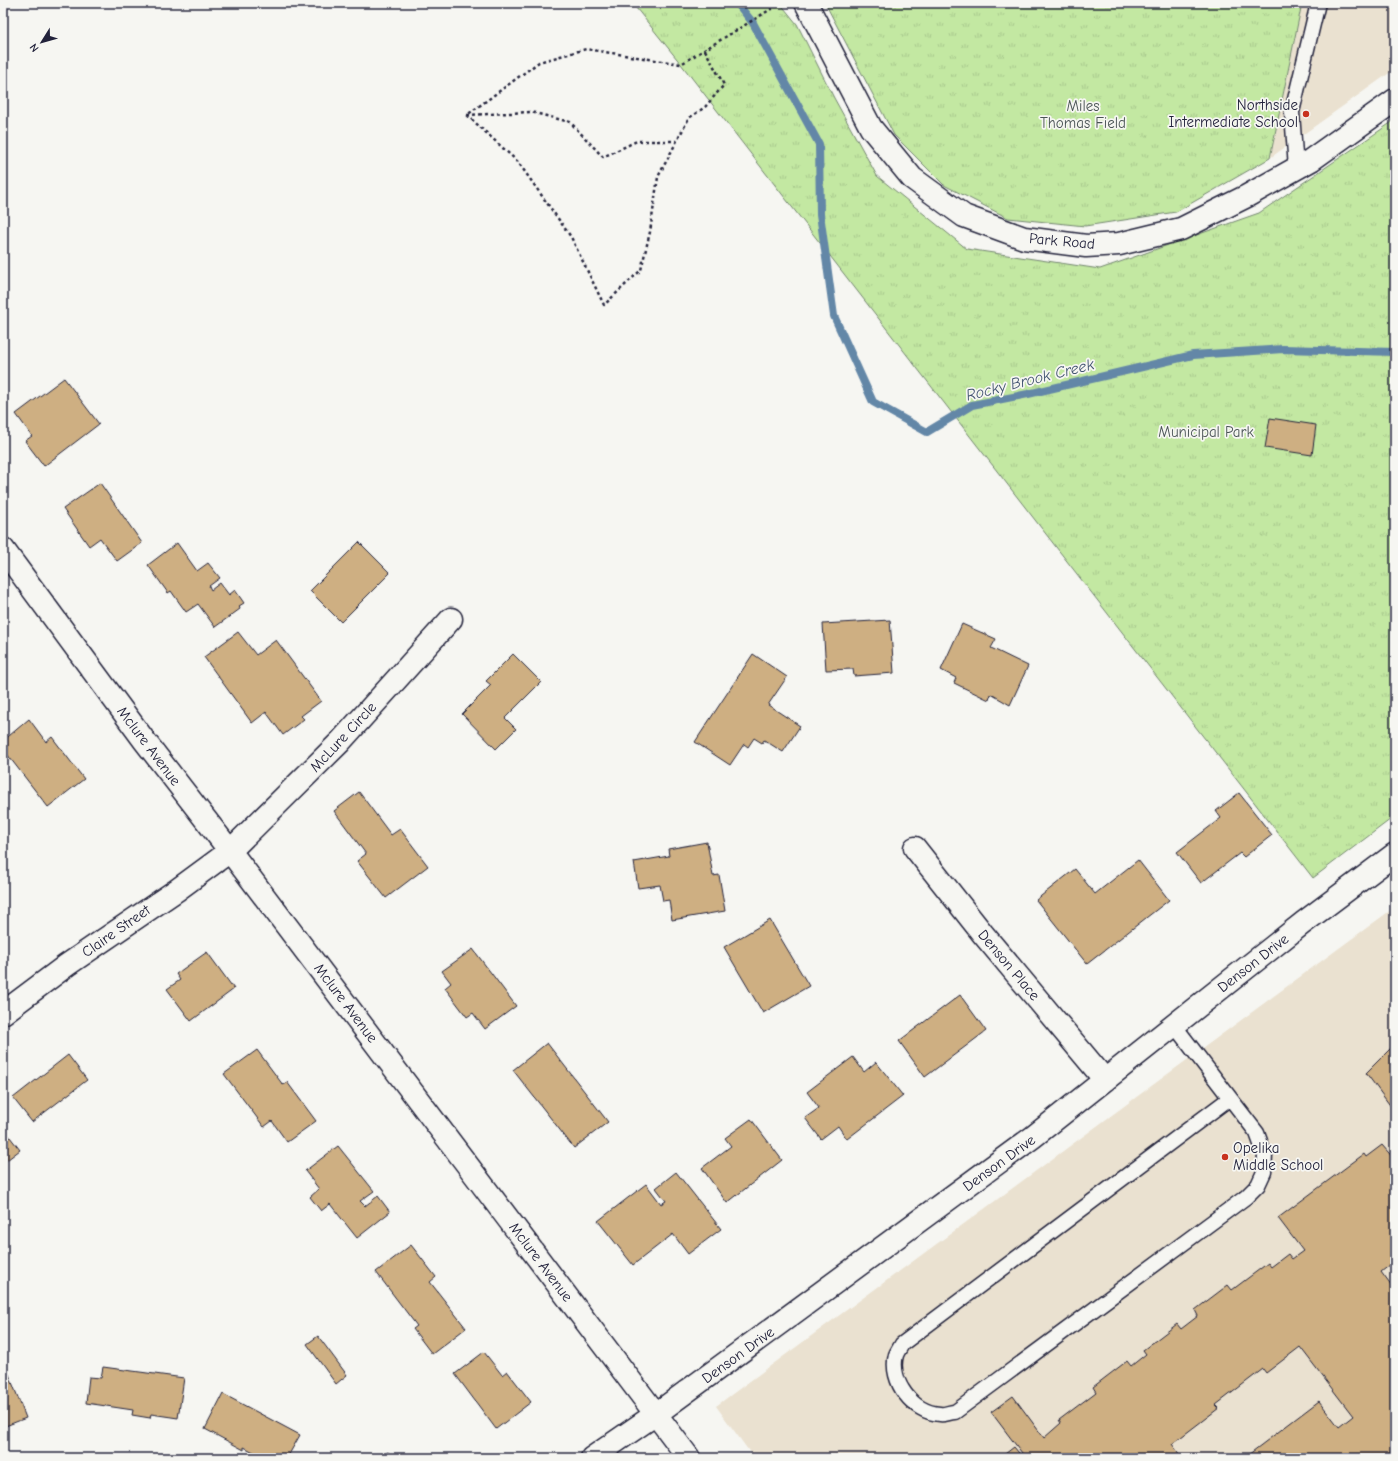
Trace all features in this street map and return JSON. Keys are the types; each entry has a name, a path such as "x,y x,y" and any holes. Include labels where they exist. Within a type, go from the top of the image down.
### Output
{"street":[{"name":"Park Road","path":"806,3 871,128 912,178 964,216 1024,238 1086,246 1119,244 1181,230 1247,196 1311,160 1395,100"},
{"name":"Mclure Avenue","path":"3,549 144,740 230,850 689,1458"},
{"name":"McLure Circle","path":"230,850 340,742 451,619"},
{"name":"Denson Place","path":"915,848 983,934 1105,1080"},
{"name":"Claire Street","path":"3,1013 67,965 177,890 230,850"},
{"name":"Denson Drive","path":"592,1458 656,1414 1033,1137 1303,923 1395,854"}],"lane":[{"path":"1296,169 1292,112 1318,3"},
{"path":"1174,1025 1257,1133 1265,1155 1264,1172 1258,1185 1246,1197 955,1412 940,1414 925,1410 912,1403 901,1388 896,1371 896,1356 902,1344 1230,1098"}],"path":[{"path":"467,115 539,62 586,49 681,64 778,5"},
{"path":"467,115 518,162 571,237 604,305 641,270 650,232 658,177 688,118 705,107 724,85 705,50"},
{"path":"467,115 531,112 570,122 603,158 637,141 676,142"}],"shaded area":[{"name":"Northside Intermediate School","path":"1302,3 1395,3 1395,69 1270,158"},
{"name":"Opelika Middle School","path":"1395,907 1395,1458 754,1458 716,1406"}],"green space":[{"name":"Municipal Park","path":"632,3 780,3 797,24 834,98 877,176 967,249 1100,269 1259,213 1395,120 1395,816 1313,878 681,64"},
{"name":"Miles Thomas Field","path":"825,3 1302,3 1270,158 1176,212 1085,226 1008,218 944,185 894,135"}],"building":[{"path":"64,378 99,424 44,466 25,441 32,436 16,414"},
{"path":"1270,418 1316,425 1312,455 1265,448"},
{"path":"100,483 142,543 117,561 100,538 89,546 63,509"},
{"path":"359,542 390,573 341,622 310,591"},
{"path":"177,543 197,571 208,563 220,578 209,586 211,590 220,583 229,595 235,590 244,603 239,606 240,609 215,627 198,604 186,612 171,591 168,593 148,565"},
{"path":"890,620 894,673 854,676 853,669 826,670 823,624"},
{"path":"962,624 996,639 991,648 1028,666 1010,705 991,694 989,700 954,683 956,678 941,670"},
{"path":"238,632 256,655 276,640 321,701 301,716 304,719 283,735 266,712 252,723 204,657"},
{"path":"513,654 541,682 505,718 516,729 496,749 462,714 491,685 486,681"},
{"path":"753,654 787,677 768,705 800,726 783,752 764,740 762,743 754,738 748,747 744,744 730,765 695,742"},
{"path":"29,719 46,742 52,737 84,779 48,807 3,749 3,741"},
{"path":"359,792 391,835 400,829 428,866 386,898 357,861 366,854 334,811"},
{"path":"1239,793 1272,835 1244,857 1240,853 1201,883 1177,852 1221,818 1216,811"},
{"path":"707,842 713,876 719,875 725,911 672,920 669,900 663,901 660,885 638,888 634,862 669,856 668,849"},
{"path":"1138,860 1169,900 1087,964 1036,900 1075,869 1095,894"},
{"path":"770,920 809,986 763,1013 724,947"},
{"path":"473,949 516,1006 485,1029 473,1013 467,1017 445,988 451,983 442,971"},
{"path":"207,952 234,989 191,1021 167,989 180,980 176,974"},
{"path":"960,995 986,1031 925,1077 899,1041"},
{"path":"547,1043 608,1122 574,1148 513,1070"},
{"path":"1395,1044 1395,1112 1366,1073"},
{"path":"257,1050 283,1085 287,1082 316,1121 287,1142 272,1121 264,1127 224,1074"},
{"path":"68,1055 87,1080 32,1122 13,1098"},
{"path":"853,1057 864,1072 876,1062 903,1096 847,1139 838,1126 821,1139 805,1118 819,1108 807,1092"},
{"path":"751,1119 782,1160 727,1203 702,1168 731,1146 725,1138"},
{"path":"3,1128 20,1150 3,1163"},
{"name":"Opelika Middle School","path":"1382,1145 1395,1160 1395,1261 1381,1272 1395,1291 1395,1458 1244,1458 1319,1401 1339,1427 1353,1416 1300,1347 1266,1373 1263,1369 1216,1405 1219,1408 1172,1444 1182,1458 1023,1458 1025,1457 991,1412 1013,1396 1044,1438 1061,1423 1059,1420 1096,1392 1093,1387 1127,1361 1131,1366 1146,1354 1143,1350 1177,1324 1181,1329 1198,1316 1195,1310 1228,1285 1232,1290 1268,1263 1271,1267 1288,1254 1292,1259 1303,1251 1278,1218 1364,1154 1366,1157"},
{"path":"338,1146 374,1191 360,1201 365,1206 378,1196 390,1212 357,1238 330,1204 321,1211 310,1197 319,1189 305,1171"},
{"path":"676,1172 721,1229 688,1254 673,1234 633,1265 598,1221 646,1184 661,1204 666,1201 656,1188"},
{"path":"411,1245 436,1277 430,1282 466,1328 432,1354 413,1329 417,1326 376,1272"},
{"path":"318,1336 347,1375 336,1384 307,1344"},
{"path":"484,1352 502,1375 507,1371 531,1402 496,1429 455,1374"},
{"path":"103,1367 184,1378 178,1418 151,1414 150,1418 132,1415 133,1410 86,1403 89,1377 101,1378"},
{"path":"8,1372 26,1418 3,1427 3,1374"},
{"path":"223,1394 300,1435 287,1458 265,1458 244,1447 244,1450 205,1429"},
{"path":"1014,1447 1023,1458 1001,1458 1005,1454"},
{"path":"388,1452 393,1458 380,1458"}],"waterway":[{"name":"Rocky Brook Creek","path":"737,3 753,23 819,144 820,214 834,316 873,402 927,432 972,405 1028,394 1193,355 1283,349 1395,352"}],"place":[{"name":"Northside Intermediate School","path":"1306,114"},
{"name":"Opelika Middle School","path":"1225,1157"}]}
